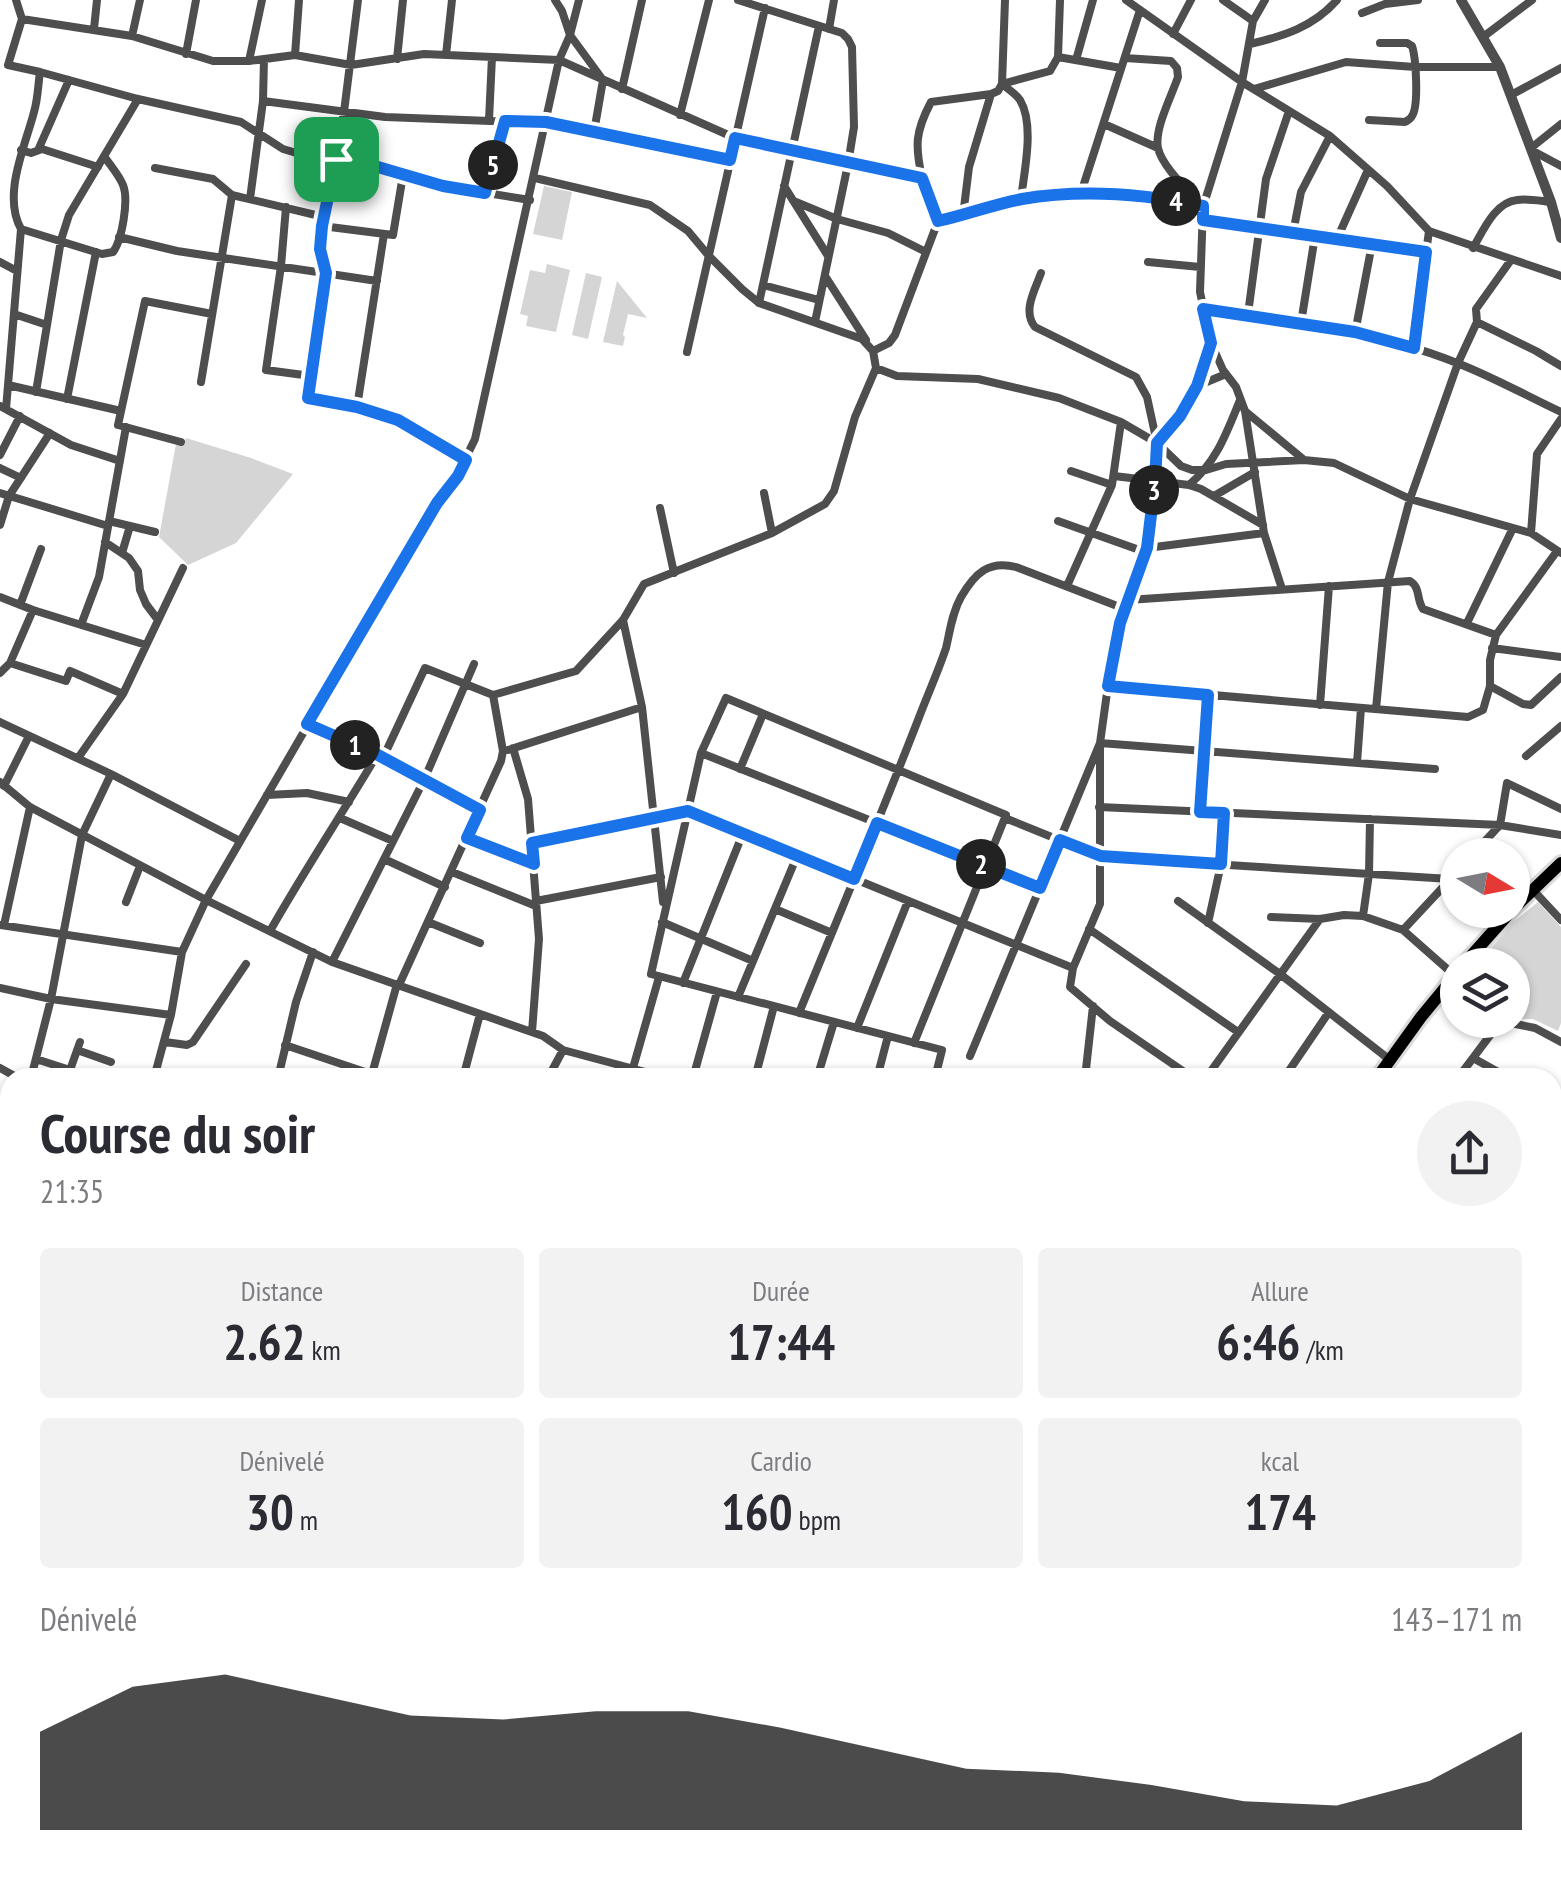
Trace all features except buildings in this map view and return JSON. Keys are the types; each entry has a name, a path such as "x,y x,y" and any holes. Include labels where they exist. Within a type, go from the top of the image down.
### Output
{"main road":[{"path":"1530,893 1561,863"},
{"path":"1478,948 1495,928"},
{"path":"1385,1068 1440,993"}],"street":[{"path":"16,0 22,18 4,65 241,122 283,150 310,157 347,158 443,186 530,200"},
{"path":"94,29 97,0"},
{"path":"132,36 140,0"},
{"path":"186,54 196,0"},
{"path":"249,62 262,0"},
{"path":"295,55 299,0"},
{"path":"358,0 352,65 323,222 320,249 326,273 308,398 398,420 466,460"},
{"path":"397,58 404,0"},
{"path":"446,56 452,0"},
{"path":"555,0 570,35 602,80 594,132"},
{"path":"157,1068 182,952 206,900 437,503 458,476 475,439 559,60 579,0"},
{"path":"622,89 642,0"},
{"path":"680,115 709,0"},
{"path":"739,0 842,33 852,47 854,127 815,322"},
{"path":"829,29 834,0"},
{"path":"871,347 889,343 895,336 938,221 922,178 917,133 932,102 991,94 1002,84 1005,0"},
{"path":"1002,84 1050,71 1058,57 1060,0"},
{"path":"1076,60 1093,0"},
{"path":"1126,0 1242,82 1330,136 1429,231 1561,276"},
{"path":"1174,34 1191,0"},
{"path":"1223,0 1252,21"},
{"path":"1265,0 1252,21 1242,82 1203,206 1200,292 1218,362 1245,412 1263,529 1282,589"},
{"path":"1250,44 1304,26 1324,15 1336,0"},
{"path":"1362,13 1384,4 1418,0"},
{"path":"1461,0 1512,94 1561,235"},
{"path":"1483,37 1532,0"},
{"path":"687,352 765,8"},
{"path":"1081,193 1140,10"},
{"path":"22,18 132,36 213,61 249,62 295,55 352,65 424,54 559,60 735,138 922,178"},
{"path":"759,303 819,26"},
{"path":"1369,120 1406,122 1415,110 1416,67 1412,46 1380,43"},
{"path":"1058,57 1122,68"},
{"path":"490,120 492,58"},
{"path":"1125,58 1171,62 1177,68 1178,76 1157,135 1158,148 1162,160 1203,206"},
{"path":"250,199 263,101 264,59"},
{"path":"1253,89 1346,62 1500,67"},
{"path":"1512,94 1561,68"},
{"path":"40,72 35,111 21,150 13,208 21,229 3,408 71,444 120,461"},
{"path":"21,150 32,153 39,148 69,80"},
{"path":"1002,84 1019,97 1025,112 1028,131 1021,199"},
{"path":"962,216 968,168 991,94"},
{"path":"36,392 60,240 69,214 138,100"},
{"path":"263,101 385,117 546,122 730,160"},
{"path":"1248,314 1266,179 1288,111"},
{"path":"485,193 505,121"},
{"path":"1104,124 1158,148"},
{"path":"1532,150 1561,124"},
{"path":"1293,233 1301,192 1330,136"},
{"path":"39,148 98,167"},
{"path":"1532,150 1561,166"},
{"path":"21,229 102,254 113,252 118,246 126,202 124,186 104,156"},
{"path":"155,168 213,179 232,195 286,207 323,222 393,235 402,175"},
{"path":"1337,239 1368,170"},
{"path":"534,178 650,205 688,232 759,303 862,339 871,347"},
{"path":"784,186 828,256"},
{"path":"0,191 15,195"},
{"path":"938,221 1021,199 1081,193 1203,206"},
{"path":"201,382 232,195"},
{"path":"1473,248 1504,204 1516,200 1551,202"},
{"path":"796,202 837,220 888,233 926,252"},
{"path":"286,207 266,370 311,376"},
{"path":"1203,220 1426,252"},
{"path":"1414,348 1429,231"},
{"path":"357,407 384,234"},
{"path":"1301,323 1315,236"},
{"path":"119,237 222,258 377,281"},
{"path":"1355,332 1372,244"},
{"path":"68,399 96,252"},
{"path":"1376,709 1388,582 1410,498 1458,363 1477,322 1476,309 1511,260"},
{"path":"0,262 17,271"},
{"path":"1148,262 1200,267"},
{"path":"1041,272 1029,320 1136,377 1147,397 1157,443 1146,550 1111,664 1100,743 1100,904 1073,968 1070,988 1110,1022 1178,1068"},
{"path":"270,930 306,867 380,757 425,668 494,695 576,671 623,620 644,584 772,533 825,504 834,491 856,417 876,368 871,347 825,275"},
{"path":"763,285 820,300"},
{"path":"181,442 118,425 145,301 212,314"},
{"path":"1203,309 1355,332 1414,348 1458,363 1561,416 1537,454 1531,533"},
{"path":"14,314 47,324"},
{"path":"1477,322 1561,366"},
{"path":"0,328 12,331"},
{"path":"1157,443 1180,416 1197,386 1211,343"},
{"path":"876,368 897,376 978,379 1058,398 1121,422 1157,443 1180,466 1192,470 1226,464 1254,468 1304,460 1334,463 1410,498 1531,533 1559,552 1496,635 1483,710 1468,717 1108,686"},
{"path":"1197,386 1226,374"},
{"path":"8,385 120,412"},
{"path":"1189,485 1206,470 1223,441 1240,398"},
{"path":"1245,412 1304,460"},
{"path":"0,455 20,416"},
{"path":"1067,586 1113,480 1121,422"},
{"path":"81,624 99,577 126,427"},
{"path":"0,525 5,494 21,478 50,433"},
{"path":"0,468 21,478"},
{"path":"1214,496 1254,468"},
{"path":"1071,471 1113,480 1189,485 1214,496 1263,529"},
{"path":"5,494 109,524 154,532"},
{"path":"764,494 772,533"},
{"path":"660,508 674,573"},
{"path":"1058,522 1146,550 1263,529"},
{"path":"122,554 130,526"},
{"path":"1467,623 1512,528"},
{"path":"105,542 129,558 138,571 140,590 158,620"},
{"path":"20,605 41,548"},
{"path":"799,1013 898,770 962,596 989,566 1002,563 1127,604 1410,581 1418,590 1423,609 1496,635"},
{"path":"78,758 123,694 183,568"},
{"path":"1320,705 1329,586"},
{"path":"0,597 146,645"},
{"path":"0,673 10,662 32,610"},
{"path":"623,620 642,708 663,918"},
{"path":"1492,648 1561,657"},
{"path":"10,662 66,681 70,671 123,694"},
{"path":"332,962 424,780 474,664"},
{"path":"1490,686 1531,705 1561,677"},
{"path":"494,695 508,750 528,798 539,939 532,1032"},
{"path":"1200,812 1208,695"},
{"path":"914,1042 1006,815 726,698 701,753 650,974 942,1050 938,1068"},
{"path":"381,1068 398,985 508,750 642,708"},
{"path":"1357,763 1361,708"},
{"path":"740,769 764,714"},
{"path":"0,722 111,774 240,842"},
{"path":"307,724 480,810"},
{"path":"1526,756 1561,726"},
{"path":"29,736 2,784 30,807 332,962 532,1032 563,1050 632,1068 659,977"},
{"path":"1100,743 1435,768"},
{"path":"970,1056 1100,743"},
{"path":"701,753 1040,888"},
{"path":"34,1068 52,999 82,835 111,774"},
{"path":"1488,838 1500,825 1507,783 1561,810"},
{"path":"267,795 307,793 349,802"},
{"path":"30,807 2,925 182,952"},
{"path":"1099,807 1500,825 1561,835"},
{"path":"532,843 688,811 1073,968"},
{"path":"1208,922 1221,864 1224,813"},
{"path":"340,818 393,841"},
{"path":"1005,818 1101,856 1440,878"},
{"path":"1363,916 1370,819"},
{"path":"683,983 743,834"},
{"path":"467,838 534,864"},
{"path":"738,997 797,856"},
{"path":"384,859 445,887"},
{"path":"126,902 140,866"},
{"path":"452,872 536,904 661,877"},
{"path":"1403,930 1440,890"},
{"path":"1533,890 1561,920"},
{"path":"857,1028 908,901"},
{"path":"1178,901 1390,1060"},
{"path":"775,909 832,933"},
{"path":"1271,917 1363,916 1403,930 1440,958"},
{"path":"663,918 754,961"},
{"path":"1213,1068 1320,918"},
{"path":"428,922 480,942"},
{"path":"1089,930 1238,1032"},
{"path":"280,1068 313,952"},
{"path":"164,1042 192,1042 246,964"},
{"path":"0,988 171,1016"},
{"path":"695,1068 717,992"},
{"path":"758,1068 774,1006"},
{"path":"1085,1068 1092,1006"},
{"path":"1291,1068 1329,1012"},
{"path":"465,1068 480,1014"},
{"path":"820,1068 834,1022"},
{"path":"1530,1027 1561,1042"},
{"path":"879,1068 888,1036"},
{"path":"1466,1068 1487,1038"},
{"path":"284,1044 355,1068"},
{"path":"71,1068 78,1046 111,1062"},
{"path":"553,1068 563,1050"},
{"path":"1473,1058 1491,1068"},
{"path":"36,1059 64,1068"}],"shaded area":[{"path":"544,186 572,192 562,240 533,234"},
{"path":"547,264 570,270 556,332 526,326 528,316 520,314 530,270 545,273"},
{"path":"586,273 602,277 588,339 572,335"},
{"path":"617,281 647,318 628,314 623,346 603,342"},
{"path":"186,438 293,474 236,543 188,565 159,537 176,444 184,445"},
{"path":"1538,902 1561,927 1558,1031 1530,1019 1530,948 1491,948 1508,928 1530,928 1530,908"}],"route":[{"path":"505,121 546,122 730,160 735,138 922,178 938,221 1021,199 1081,193 1170,200 1203,206 1203,220 1426,252 1414,348 1355,332 1203,309 1211,343 1197,386 1180,416 1157,443 1147,548 1120,623 1108,686 1208,695 1200,812 1224,813 1221,864 1101,856 1060,840 1040,888 877,823 854,879 688,811 532,843 534,864 467,838 480,810 378,755 307,724 466,460 398,420 308,398 326,273 320,249 322,226 336,159 347,158 443,186 485,193 505,121"}]}
